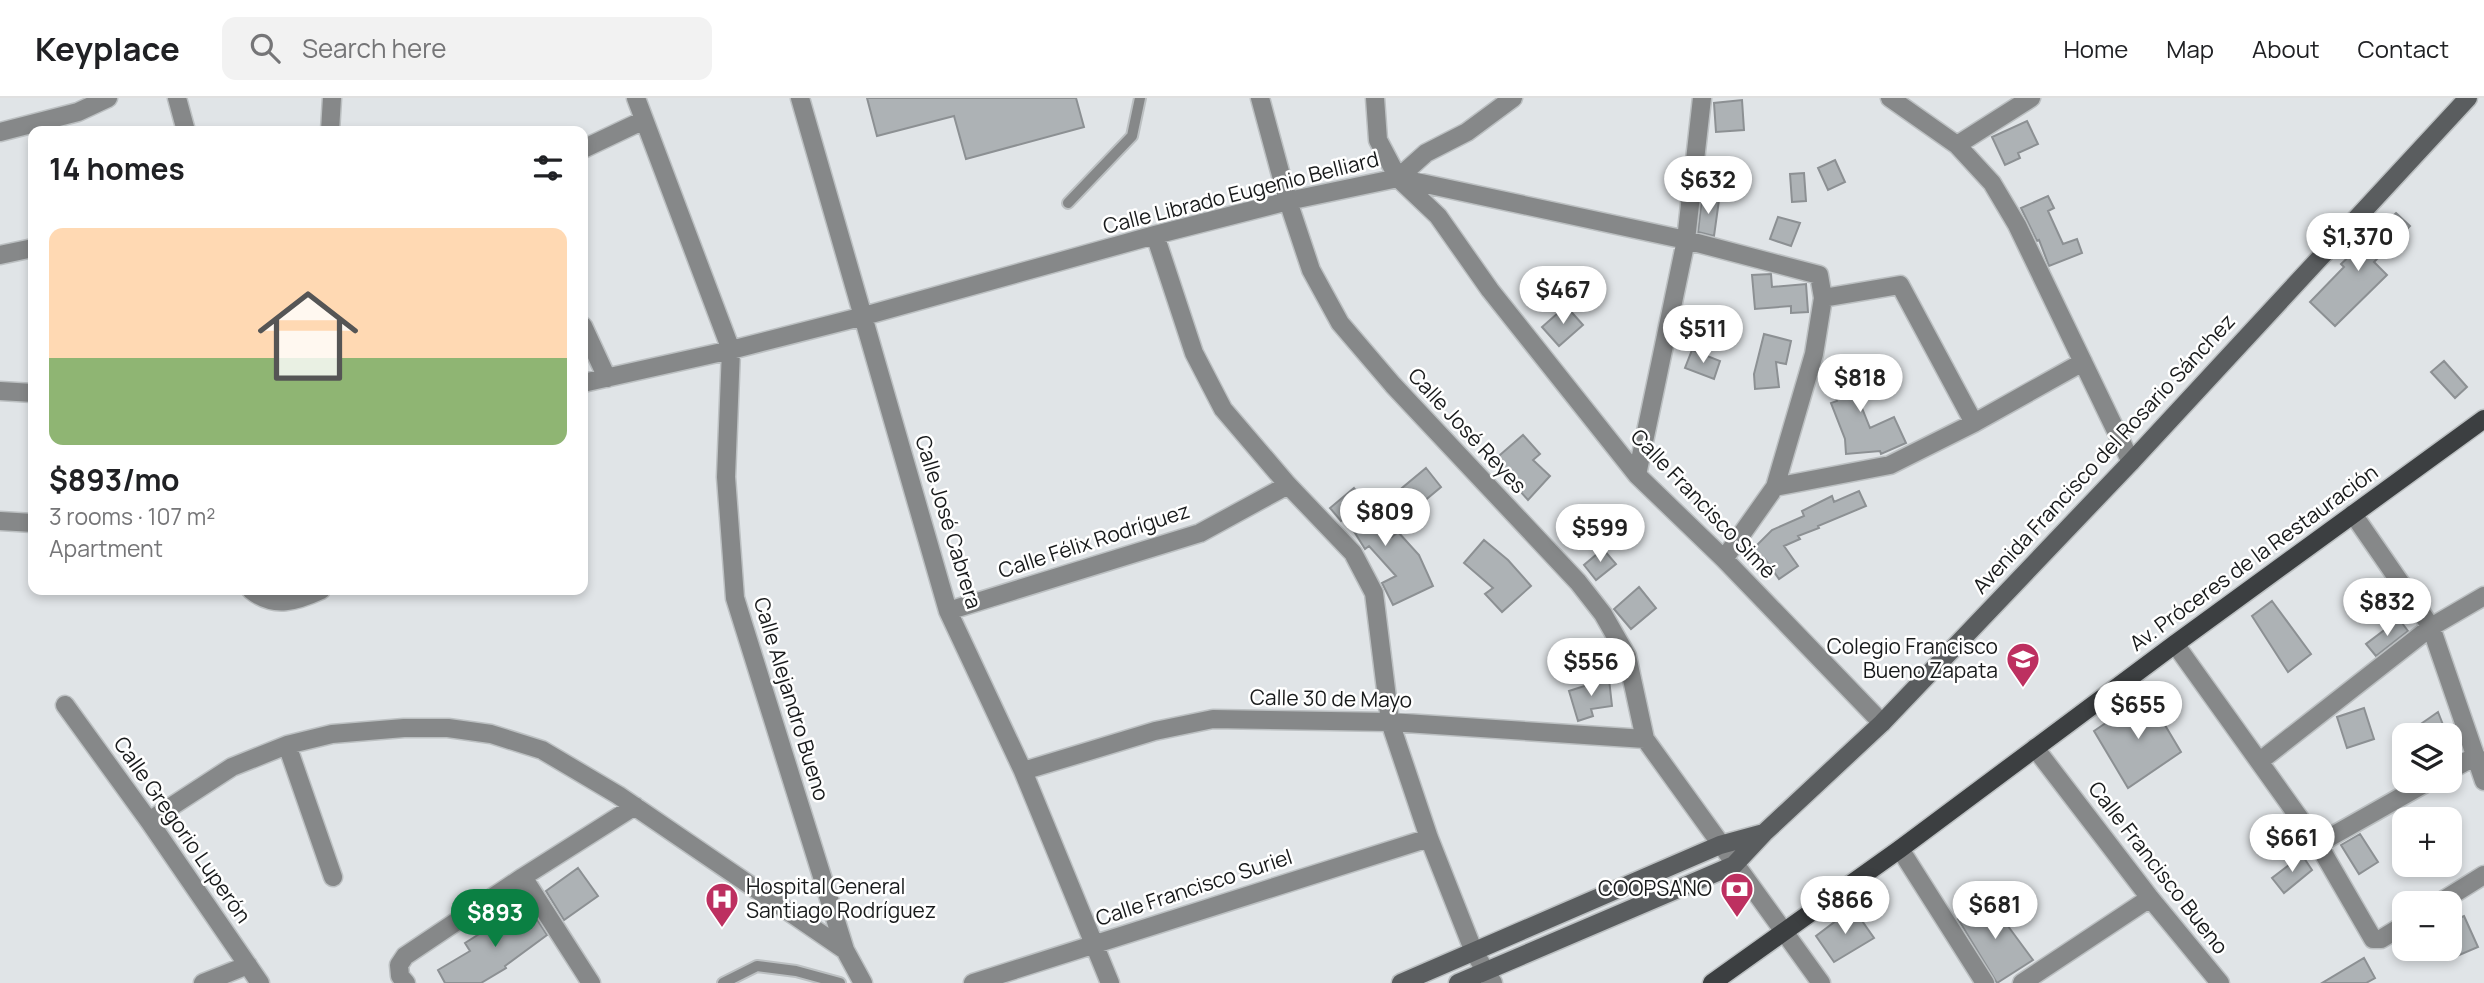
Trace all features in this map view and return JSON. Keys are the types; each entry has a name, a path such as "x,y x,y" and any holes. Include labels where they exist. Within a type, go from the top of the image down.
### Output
{"main road":[{"name":"Avenida Francisco del Rosario Sánchez","path":"1458,983 1489,977 1734,865 1882,723 2130,462 2468,98"},
{"name":"Av. Próceres de la Restauración","path":"1712,983 1900,849 2484,419"},
{"name":"Avenida Francisco del Rosario Sánchez","path":"1401,983 1720,845 1765,833"}],"street":[{"path":"0,132 78,105 108,98"},
{"path":"177,98 185,126"},
{"path":"330,126 332,98"},
{"name":"Calle Alejandro Bueno","path":"636,98 731,350 726,477 735,598 845,950 863,983"},
{"name":"Calle José Reyes","path":"1260,98 1288,201 1311,270 1340,323 1393,386 1578,582 1603,614 1627,656 1645,739 1821,983"},
{"name":"Calle Francisco Simé","path":"1375,98 1378,141 1398,178 1438,216 1490,290 1637,475 1724,558 1882,723"},
{"path":"1398,178 1426,153 1467,132 1513,98"},
{"path":"1637,475 1686,240 1702,98"},
{"path":"1890,98 1957,145 1993,183 2017,225 2130,462"},
{"path":"1957,145 2031,98"},
{"name":"Calle José Cabrera","path":"801,99 948,611 1023,771 1110,983"},
{"path":"588,147 644,120"},
{"name":"Calle Librado Eugenio Belliard","path":"588,382 864,316 1155,234 1288,201 1398,178 1686,240 1819,275 1823,298"},
{"path":"1155,234 1194,353 1223,409 1288,485 1353,553 1374,593 1390,722 1429,838 1474,953 1489,977"},
{"path":"0,255 28,249"},
{"path":"1724,558 1775,487 1814,354 1823,298 1900,285 1974,424"},
{"path":"588,337 607,379"},
{"path":"1775,487 1890,465 1974,424 2082,362"},
{"path":"0,391 28,393"},
{"name":"Calle Félix Rodríguez","path":"948,611 1200,533 1288,485"},
{"path":"2353,514 2431,627 2484,781"},
{"path":"0,521 28,523"},
{"path":"260,595 283,603 310,595"},
{"path":"2260,761 2431,627 2484,596"},
{"path":"2175,644 2318,844 2373,939 2381,939 2392,932"},
{"name":"Calle Gregorio Luperón","path":"65,705 149,821 260,983"},
{"name":"Calle 30 de Mayo","path":"1023,771 1155,731 1213,719 1390,722 1645,739"},
{"path":"149,821 232,767 288,745 332,734 404,728 448,728 491,734 542,750 635,806 845,950"},
{"path":"288,745 332,877"},
{"name":"Calle Francisco Bueno","path":"2035,748 2150,898 2220,983"},
{"path":"2462,763 2476,755"},
{"path":"2318,844 2408,793"},
{"path":"406,983 400,976 399,965 405,956 635,806"},
{"name":"Calle Francisco Suriel","path":"973,983 1429,838"},
{"path":"1900,849 1985,983"},
{"path":"2458,891 2484,875"},
{"path":"523,877 591,983"},
{"path":"2022,983 2150,898"},
{"path":"203,983 248,965"}],"lane":[{"path":"1068,203 1132,136 1140,98"},
{"path":"723,983 757,966 796,971 840,983"}],"building":[{"path":"867,98 1076,98 1084,127 966,159 954,116 877,136"},
{"path":"1742,100 1744,130 1716,132 1714,103"},
{"path":"2027,121 2038,144 2018,153 2020,158 2005,165 1992,137"},
{"path":"1835,160 1845,182 1828,190 1818,168"},
{"path":"1804,173 1806,201 1792,202 1790,174"},
{"path":"2048,196 2054,208 2048,211 2063,244 2077,239 2082,253 2049,266 2039,240 2037,241 2021,208"},
{"path":"1702,198 1719,200 1714,236 1698,232"},
{"path":"2396,213 2410,226 2374,262 2387,275 2335,326 2310,302 2344,267 2341,264"},
{"path":"1778,217 1800,223 1791,246 1770,239"},
{"path":"1771,274 1772,287 1806,284 1808,312 1791,313 1791,306 1755,309 1752,275"},
{"path":"1566,306 1583,325 1559,346 1542,327"},
{"path":"1764,334 1791,341 1786,364 1776,362 1779,387 1755,389 1754,374"},
{"path":"1692,350 1720,361 1714,379 1685,368"},
{"path":"1868,358 1875,374 1852,383 1870,428 1894,417 1906,443 1881,454 1880,451 1846,454 1845,439 1831,403 1837,401 1827,374"},
{"path":"2444,361 2467,387 2455,398 2431,372"},
{"path":"1523,435 1540,454 1533,460 1550,476 1528,500 1493,461"},
{"path":"1426,468 1441,487 1417,507 1402,488"},
{"path":"1354,488 1378,518 1380,517 1392,537 1398,532 1419,555 1433,586 1393,605 1382,583 1396,576 1369,546 1365,549 1345,517 1341,521 1330,508"},
{"path":"1859,491 1866,506 1818,526 1819,528 1798,536 1800,539 1784,546 1798,566 1779,579 1765,559 1757,567 1746,556 1772,530 1804,516 1802,511 1832,496 1834,502"},
{"path":"1484,540 1508,560 1531,586 1502,612 1485,594 1493,588 1464,563"},
{"path":"1603,549 1616,564 1596,580 1584,565"},
{"path":"1639,587 1656,608 1631,629 1614,609"},
{"path":"2272,601 2311,654 2288,672 2252,616"},
{"path":"2399,619 2408,631 2376,656 2366,644"},
{"path":"1609,679 1612,706 1591,709 1593,716 1578,721 1569,691 1594,683 1593,681"},
{"path":"2147,695 2181,752 2128,788 2094,731"},
{"path":"2364,708 2374,739 2347,748 2337,717"},
{"path":"2438,712 2442,723 2422,723"},
{"path":"2360,834 2378,862 2359,874 2341,845"},
{"path":"2302,855 2312,870 2284,893 2272,878"},
{"path":"578,868 598,896 564,920 546,891"},
{"path":"1988,899 2033,960 1997,983 1958,919"},
{"path":"527,904 547,935 505,966 506,968 481,983 445,983 438,970 470,951 465,943 484,931 486,933"},
{"path":"1853,908 1874,938 1834,962 1816,936"},
{"path":"2464,916 2478,947 2462,954"},
{"path":"2364,958 2375,978 2366,983 2322,983"}],"place":[{"name":"Colegio Francisco Bueno Zapata","path":"2023,689"},
{"name":"COOPSANO","path":"1737,919"},
{"name":"Hospital General Santiago Rodríguez","path":"722,929"}]}
